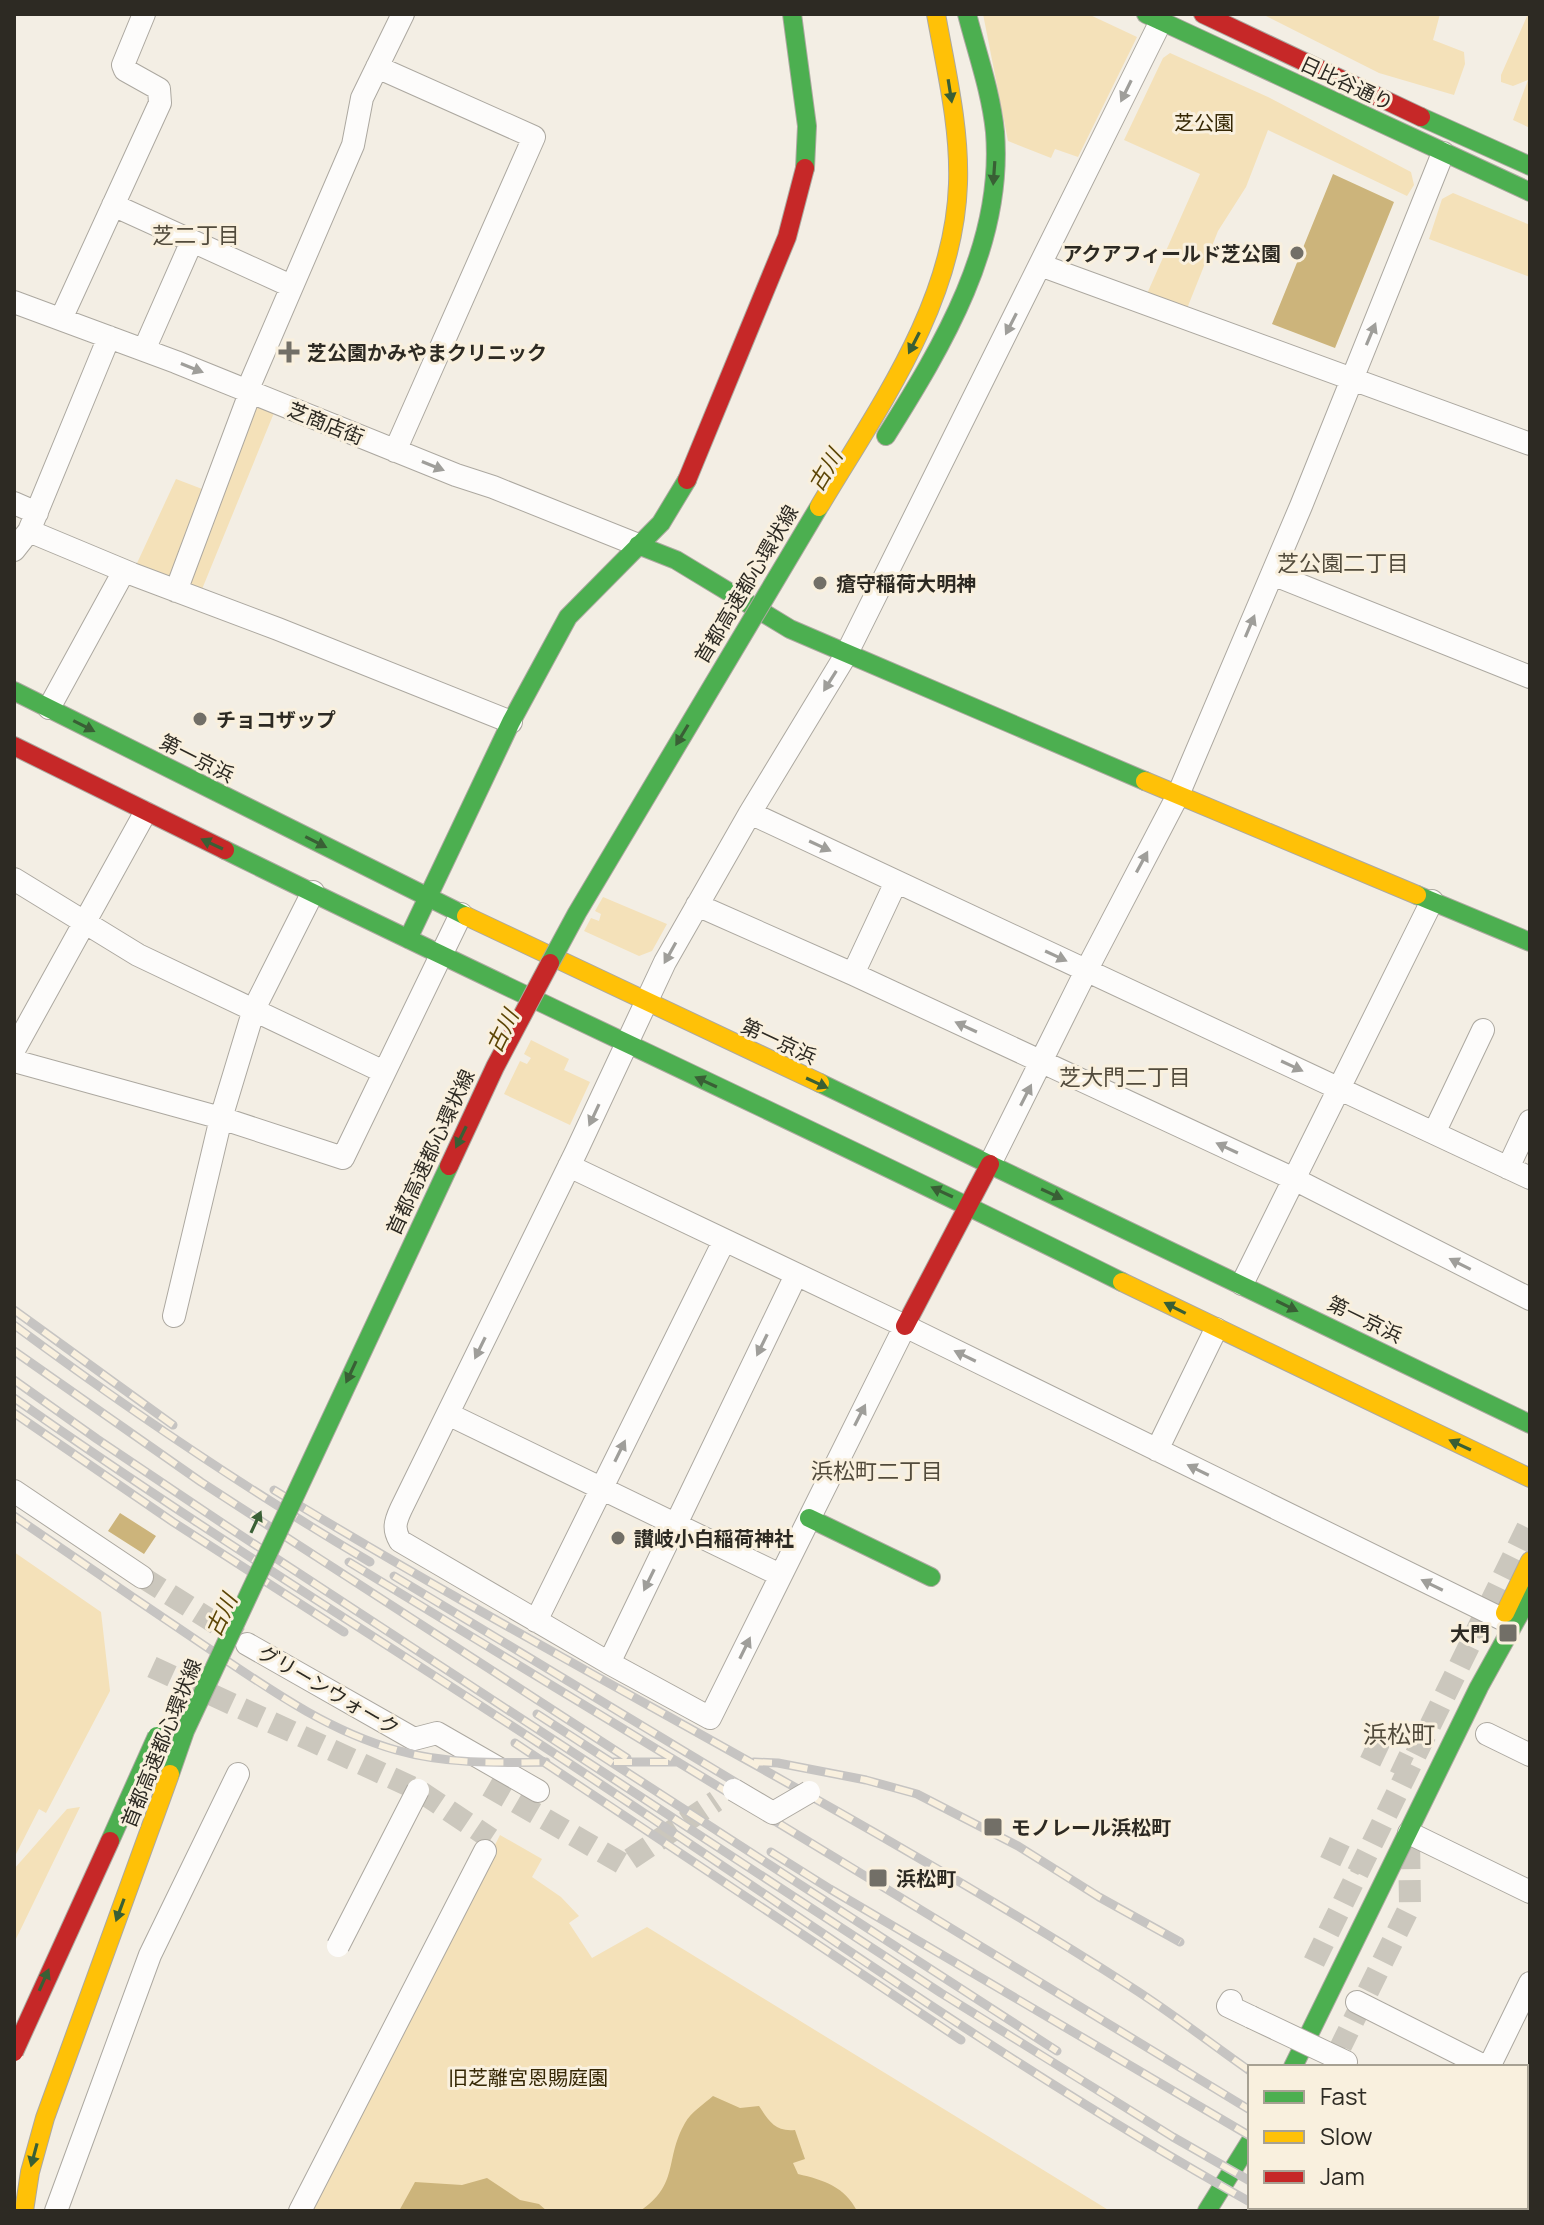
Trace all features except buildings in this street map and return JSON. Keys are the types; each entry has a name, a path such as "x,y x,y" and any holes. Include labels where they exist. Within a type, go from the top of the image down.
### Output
{"main road":[{"path":"408,939 511,722 568,617 661,523 688,478 787,237 805,173 807,126 792,14"},
{"name":"首都高速都心環状線","path":"24,2211 30,2172 45,2118 185,1731 495,1067 577,913 898,373 930,310 941,279 955,215 958,162 950,84 936,14"},
{"path":"882,443 923,378 952,322 975,263 992,198 995,135 967,14"},
{"name":"日比谷通り","path":"1203,14 1362,91 1530,166"},
{"name":"日比谷通り","path":"1156,16 1530,192"},
{"path":"701,702 852,488"},
{"path":"638,545 676,560 790,629 1530,942"},
{"name":"首都高速都心環状線","path":"731,610 747,583"},
{"name":"第一京浜","path":"14,691 461,914 1530,1424"},
{"path":"14,746 491,981 969,1205 1216,1329 1530,1478"},
{"path":"501,1009 540,936"},
{"path":"905,1326 990,1164"},
{"path":"809,1518 931,1577"},
{"path":"1516,1625 1530,1561"},
{"path":"1294,2065 1479,1687 1530,1595"},
{"name":"首都高速都心環状線","path":"14,2052 162,1718 99,1819"},
{"path":"102,1908 185,1731"},
{"path":"14,2063 62,1989"},
{"path":"1207,2211 1248,2145"}],"street":[{"path":"61,319 161,95 154,84 125,70 123,65 144,14"},
{"path":"176,591 247,396 353,145 362,98 403,14"},
{"path":"905,1326 710,1718 400,1541 395,1532 396,1521 569,1166 645,1002 750,813 847,653 1040,265 1156,16"},
{"path":"377,67 534,137 395,451"},
{"path":"990,1164 1178,795 1272,574 1443,153"},
{"path":"113,205 291,286"},
{"path":"144,350 192,241"},
{"path":"1040,265 1530,444"},
{"name":"芝商店街","path":"14,302 144,350 247,396 638,545"},
{"path":"14,550 33,522 109,337"},
{"path":"14,503 33,522 124,571 511,722"},
{"path":"49,708 124,571"},
{"path":"1272,574 1530,677"},
{"path":"14,1050 145,813"},
{"path":"750,813 1530,1178"},
{"path":"14,879 138,955 384,1072"},
{"path":"853,974 896,882"},
{"path":"174,1316 221,1118 254,1009 313,892"},
{"path":"1242,1284 1432,901"},
{"path":"697,905 1294,1179 1530,1299"},
{"path":"14,1061 221,1118 343,1158 461,914"},
{"path":"1434,1133 1483,1030"},
{"path":"1508,1168 1530,1121"},
{"path":"569,1166 905,1326 1516,1625"},
{"path":"536,1621 724,1241"},
{"path":"609,1663 796,1275"},
{"path":"1157,1450 1216,1329"},
{"path":"448,1414 780,1575"},
{"path":"14,1491 142,1577"},
{"name":"グリーンウォーク","path":"247,1644 414,1739 437,1733 538,1791"},
{"path":"1487,1734 1530,1755"},
{"path":"56,2211 150,1955 238,1774"},
{"path":"338,1946 418,1790"},
{"path":"734,1790 773,1813 809,1792"},
{"path":"1409,1833 1530,1892"},
{"path":"300,2211 485,1851"},
{"path":"1489,2065 1530,1983"},
{"path":"1231,2001 1228,2006 1346,2062 1344,2065"},
{"path":"1357,2002 1484,2065"}],"green space":[{"path":"983,14 1088,14 1137,37 1078,157 1055,149 1051,158 1008,141"},
{"path":"1262,14 1440,14 1433,40 1464,52 1465,64 1454,95 1379,73"},
{"path":"1528,14 1530,128 1513,120 1528,80 1513,86 1501,82 1501,75"},
{"name":"芝公園","path":"1170,53 1268,97 1411,172 1414,185 1407,196 1268,130 1246,187 1218,231 1186,311 1146,296 1200,174 1124,140 1163,58"},
{"path":"1453,193 1530,225 1530,277 1429,239 1442,199"},
{"path":"253,393 278,403 198,599 132,574 176,479 210,492"},
{"path":"603,897 667,924 652,951 639,956 584,931 591,918 599,921 601,914 595,911"},
{"path":"531,1040 569,1059 564,1070 590,1082 570,1125 504,1094 520,1061 527,1064 531,1058 524,1054"},
{"path":"14,1552 101,1612 110,1691 46,1813 39,1809 14,1858"},
{"path":"80,1807 14,1943 14,1869 67,1809"},
{"name":"旧芝離宮恩賜庭園","path":"500,1835 542,1859 532,1877 561,1897 579,1916 569,1923 592,1958 647,1927 1110,2211 310,2211"}],"shaded area":[{"path":"1333,174 1394,202 1335,348 1272,324"},
{"path":"120,1513 156,1536 144,1554 108,1531"},
{"path":"713,2096 740,2108 759,2106 777,2127 795,2130 805,2159 793,2163 798,2174 840,2190 857,2211 640,2211 661,2191 685,2123"},
{"path":"487,2178 520,2200 539,2204 547,2211 399,2211 415,2182 462,2185"}],"tunnel":[{"path":"1314,1962 1530,1522"},
{"path":"142,1577 239,1638"},
{"path":"152,1667 418,1790 491,1839"},
{"path":"1365,1747 1409,1768"},
{"path":"488,1786 623,1864 716,1801"},
{"path":"1345,2049 1341,2046 1410,1906 1409,1837"},
{"path":"1325,1847 1363,1865"}],"railway":[{"path":"14,1310 173,1425"},
{"path":"14,1325 189,1448 370,1562"},
{"path":"14,1351 201,1482 627,1758"},
{"path":"14,1380 225,1525 941,1993 1248,2180"},
{"path":"14,1398 925,2002 1086,2105 1248,2201"},
{"path":"14,1413 173,1522 344,1632"},
{"path":"274,1490 488,1615 919,1858 1146,1997 1248,2070"},
{"path":"14,1516 273,1691 345,1731 396,1750 433,1758 546,1762"},
{"path":"349,1562 1248,2109"},
{"path":"394,1576 750,1791"},
{"path":"537,1714 1057,2051"},
{"path":"515,1743 961,2040"},
{"path":"614,1762 678,1762"},
{"path":"754,1762 778,1763 866,1780 917,1794 1018,1846 1099,1897 1180,1942"},
{"path":"771,1852 1248,2135"},
{"path":"1264,2209 1267,2211"},
{"path":"1299,2209 1303,2211"},
{"path":"1322,2209 1326,2211"},
{"path":"1382,2209 1386,2211"},
{"path":"1412,2209 1416,2211"},
{"path":"1434,2209 1438,2211"},
{"path":"1456,2209 1460,2211"}],"traffic: fast":[{"path":"792,14 807,126 805,168"},
{"path":"886,436 948,329 965,292 990,214 995,173 995,132 987,87 967,14"},
{"path":"1146,14 1530,192"},
{"path":"1161,21 1162,14"},
{"path":"1421,117 1530,166"},
{"path":"408,939 511,722 568,617 661,523 687,480"},
{"path":"550,963 819,507"},
{"path":"638,545 676,560 790,629 1145,781"},
{"path":"14,691 466,916"},
{"path":"225,850 1122,1282"},
{"path":"1417,895 1530,942"},
{"path":"820,1083 1530,1424"},
{"path":"170,1774 185,1731 449,1166"},
{"path":"809,1518 931,1577"},
{"path":"1294,2065 1479,1687 1530,1595"},
{"path":"110,1841 157,1736"},
{"path":"1207,2211 1248,2145"}],"traffic: slow":[{"path":"819,507 888,393 928,313 943,271 953,228 958,163 952,99 936,14"},
{"path":"1145,781 1417,895"},
{"path":"466,916 820,1083"},
{"path":"1122,1282 1530,1478"},
{"path":"1505,1613 1530,1561"},
{"path":"24,2211 30,2172 45,2118 170,1774"}],"traffic: jam":[{"path":"1203,14 1421,117"},
{"path":"687,480 787,237 805,168"},
{"path":"14,746 225,850"},
{"path":"449,1166 495,1067 550,963"},
{"path":"905,1326 990,1164"},
{"path":"14,2052 110,1841"}],"place":[{"name":"アクアフィールド芝公園","path":"1297,253"},
{"name":"芝公園かみやまクリニック","path":"289,352"},
{"name":"瘡守稲荷大明神","path":"820,583"},
{"name":"チョコザップ","path":"200,719"},
{"name":"讃岐小白稲荷神社","path":"618,1538"},
{"name":"大門","path":"1508,1633"},
{"name":"モノレール浜松町","path":"993,1827"},
{"name":"浜松町","path":"878,1878"}],"district":[{"name":"芝二丁目","path":"196,235"},
{"name":"芝公園二丁目","path":"1343,563"},
{"name":"芝大門二丁目","path":"1125,1077"},
{"name":"浜松町二丁目","path":"877,1471"},
{"name":"浜松町","path":"1399,1733"}],"water label":[{"name":"古川","path":"825,470"},
{"name":"古川","path":"502,1031"},
{"name":"古川","path":"221,1615"}]}
